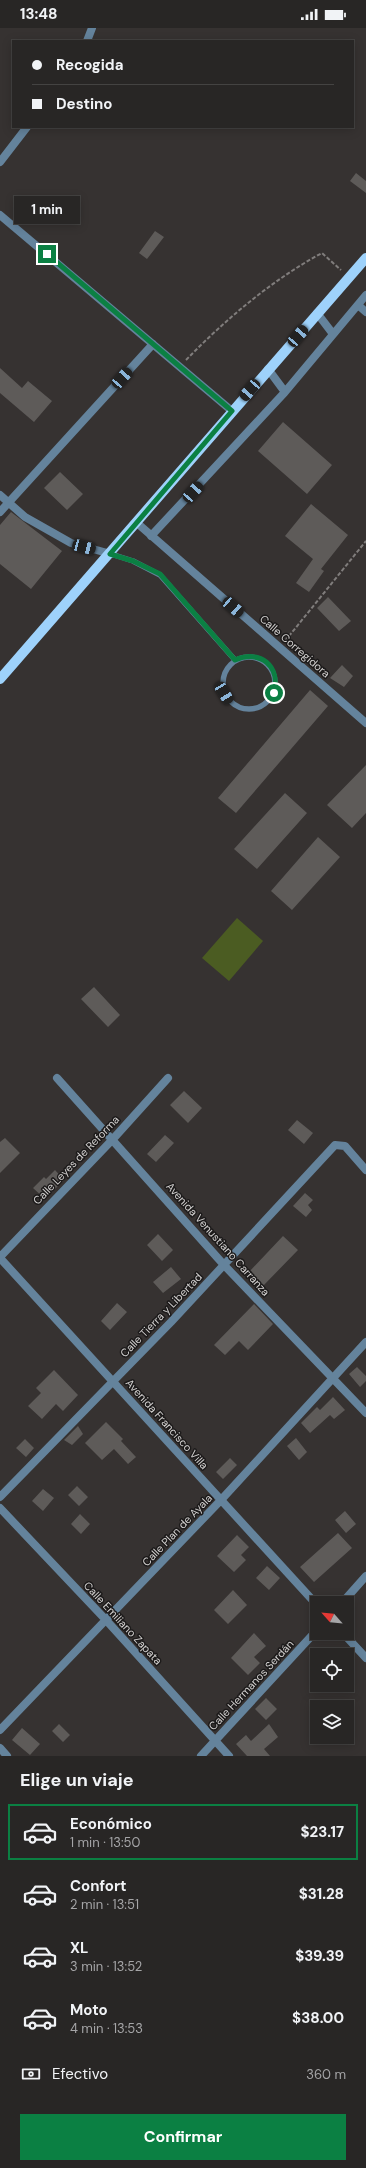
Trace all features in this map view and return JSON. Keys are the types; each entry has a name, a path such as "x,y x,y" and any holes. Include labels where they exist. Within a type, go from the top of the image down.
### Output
{"main road":[{"path":"0,679 366,258"}],"street":[{"path":"88,40 92,28"},
{"path":"0,162 26,128"},
{"path":"0,215 232,411"},
{"path":"151,536 285,392 366,295"},
{"path":"358,305 366,312"},
{"path":"317,313 333,334"},
{"path":"0,512 153,344"},
{"path":"268,369 285,392"},
{"path":"0,495 25,516 71,543 110,554"},
{"name":"Calle Corregidora","path":"137,523 366,724"},
{"name":"Avenida Venustiano Carranza","path":"57,1078 224,1265 366,1413"},
{"name":"Calle Leyes de Reforma","path":"0,1257 113,1139 168,1078"},
{"name":"Calle Tierra y Libertad","path":"0,1497 113,1382 335,1145 345,1146 366,1170"},
{"name":"Avenida Francisco Villa","path":"0,1257 310,1597"},
{"name":"Calle Plan de Ayala","path":"0,1730 221,1500 366,1342"},
{"name":"Calle Emiliano Zapata","path":"0,1508 106,1620 215,1739 228,1756"},
{"path":"348,1596 366,1576"},
{"name":"Calle Hermanos Serdán","path":"201,1756 215,1739 310,1637"},
{"path":"349,1640 366,1658"},
{"path":"0,1748 7,1756"}],"lane":[{"path":"110,554 133,561 160,574 235,660"},
{"path":"243,656 260,658 272,669 276,685 271,697 263,706 254,709 245,709 236,706 227,697 222,684 224,674 235,660 243,656"}],"path":[{"path":"180,367 217,330 294,268 322,253 349,277"},
{"path":"280,648 366,540"}],"green space":[{"path":"237,918 263,941 229,981 202,958"}],"building":[{"path":"356,173 366,181 366,193 350,181"},
{"path":"155,231 164,237 147,259 139,253"},
{"path":"0,368 22,388 28,381 52,401 34,422 0,393"},
{"path":"283,422 332,465 307,494 258,451"},
{"path":"60,472 83,494 67,510 44,488"},
{"path":"311,504 348,535 321,569 324,571 309,592 296,583 313,559 285,536"},
{"path":"11,512 62,551 31,589 0,564 0,525"},
{"path":"328,597 351,621 339,631 317,608"},
{"path":"342,665 353,676 344,687 330,678"},
{"path":"310,690 328,706 236,813 218,798"},
{"path":"366,765 366,813 352,828 327,805"},
{"path":"285,793 307,813 257,869 234,849"},
{"path":"318,837 340,857 292,910 271,891"},
{"path":"94,987 120,1015 108,1027 81,999"},
{"path":"184,1091 202,1108 188,1123 170,1105"},
{"path":"297,1120 313,1133 304,1144 288,1130"},
{"path":"165,1135 174,1143 156,1162 147,1154"},
{"path":"5,1138 20,1153 0,1173 0,1142"},
{"path":"55,1170 64,1180 45,1199 33,1188 44,1177 46,1179"},
{"path":"305,1193 313,1200 308,1205 312,1210 306,1217 293,1206"},
{"path":"158,1234 173,1250 162,1261 147,1245"},
{"path":"283,1236 298,1250 263,1286 249,1272"},
{"path":"171,1267 181,1279 163,1293 153,1282"},
{"path":"117,1303 127,1312 110,1330 101,1321"},
{"path":"254,1304 273,1324 248,1350 239,1341 225,1355 214,1345"},
{"path":"357,1367 366,1376 366,1381 360,1387 349,1374"},
{"path":"54,1370 78,1395 63,1411 56,1404 42,1419 28,1406 41,1393 36,1388"},
{"path":"333,1397 345,1410 334,1419 330,1415 310,1433 301,1423 317,1407 320,1410"},
{"path":"106,1422 123,1439 121,1441 136,1457 128,1464 114,1449 102,1460 85,1443"},
{"path":"78,1426 83,1434 72,1445 64,1440"},
{"path":"296,1438 307,1452 299,1460 287,1446"},
{"path":"25,1439 34,1448 26,1457 16,1448"},
{"path":"230,1458 237,1465 223,1479 216,1472"},
{"path":"77,1486 88,1497 79,1506 68,1495"},
{"path":"43,1489 54,1498 43,1511 32,1501"},
{"path":"345,1511 356,1524 346,1533 335,1520"},
{"path":"80,1514 90,1524 81,1534 71,1524"},
{"path":"338,1533 352,1548 314,1582 300,1567"},
{"path":"237,1535 249,1547 241,1555 246,1560 234,1572 217,1556"},
{"path":"267,1566 280,1578 269,1590 256,1578"},
{"path":"233,1590 247,1605 228,1624 214,1610"},
{"path":"254,1633 266,1646 254,1657 260,1663 248,1675 231,1658"},
{"path":"266,1698 277,1709 266,1720 255,1709"},
{"path":"59,1724 70,1735 63,1742 52,1731"},
{"path":"269,1724 278,1737 264,1749 270,1756 247,1756 236,1744 246,1735 251,1741"},
{"path":"22,1728 40,1744 30,1755 12,1740"}],"route":[{"path":"47,254 232,411 110,554 133,561 160,574 235,660 243,656 252,656 267,662 275,677 276,685 274,693"}]}
